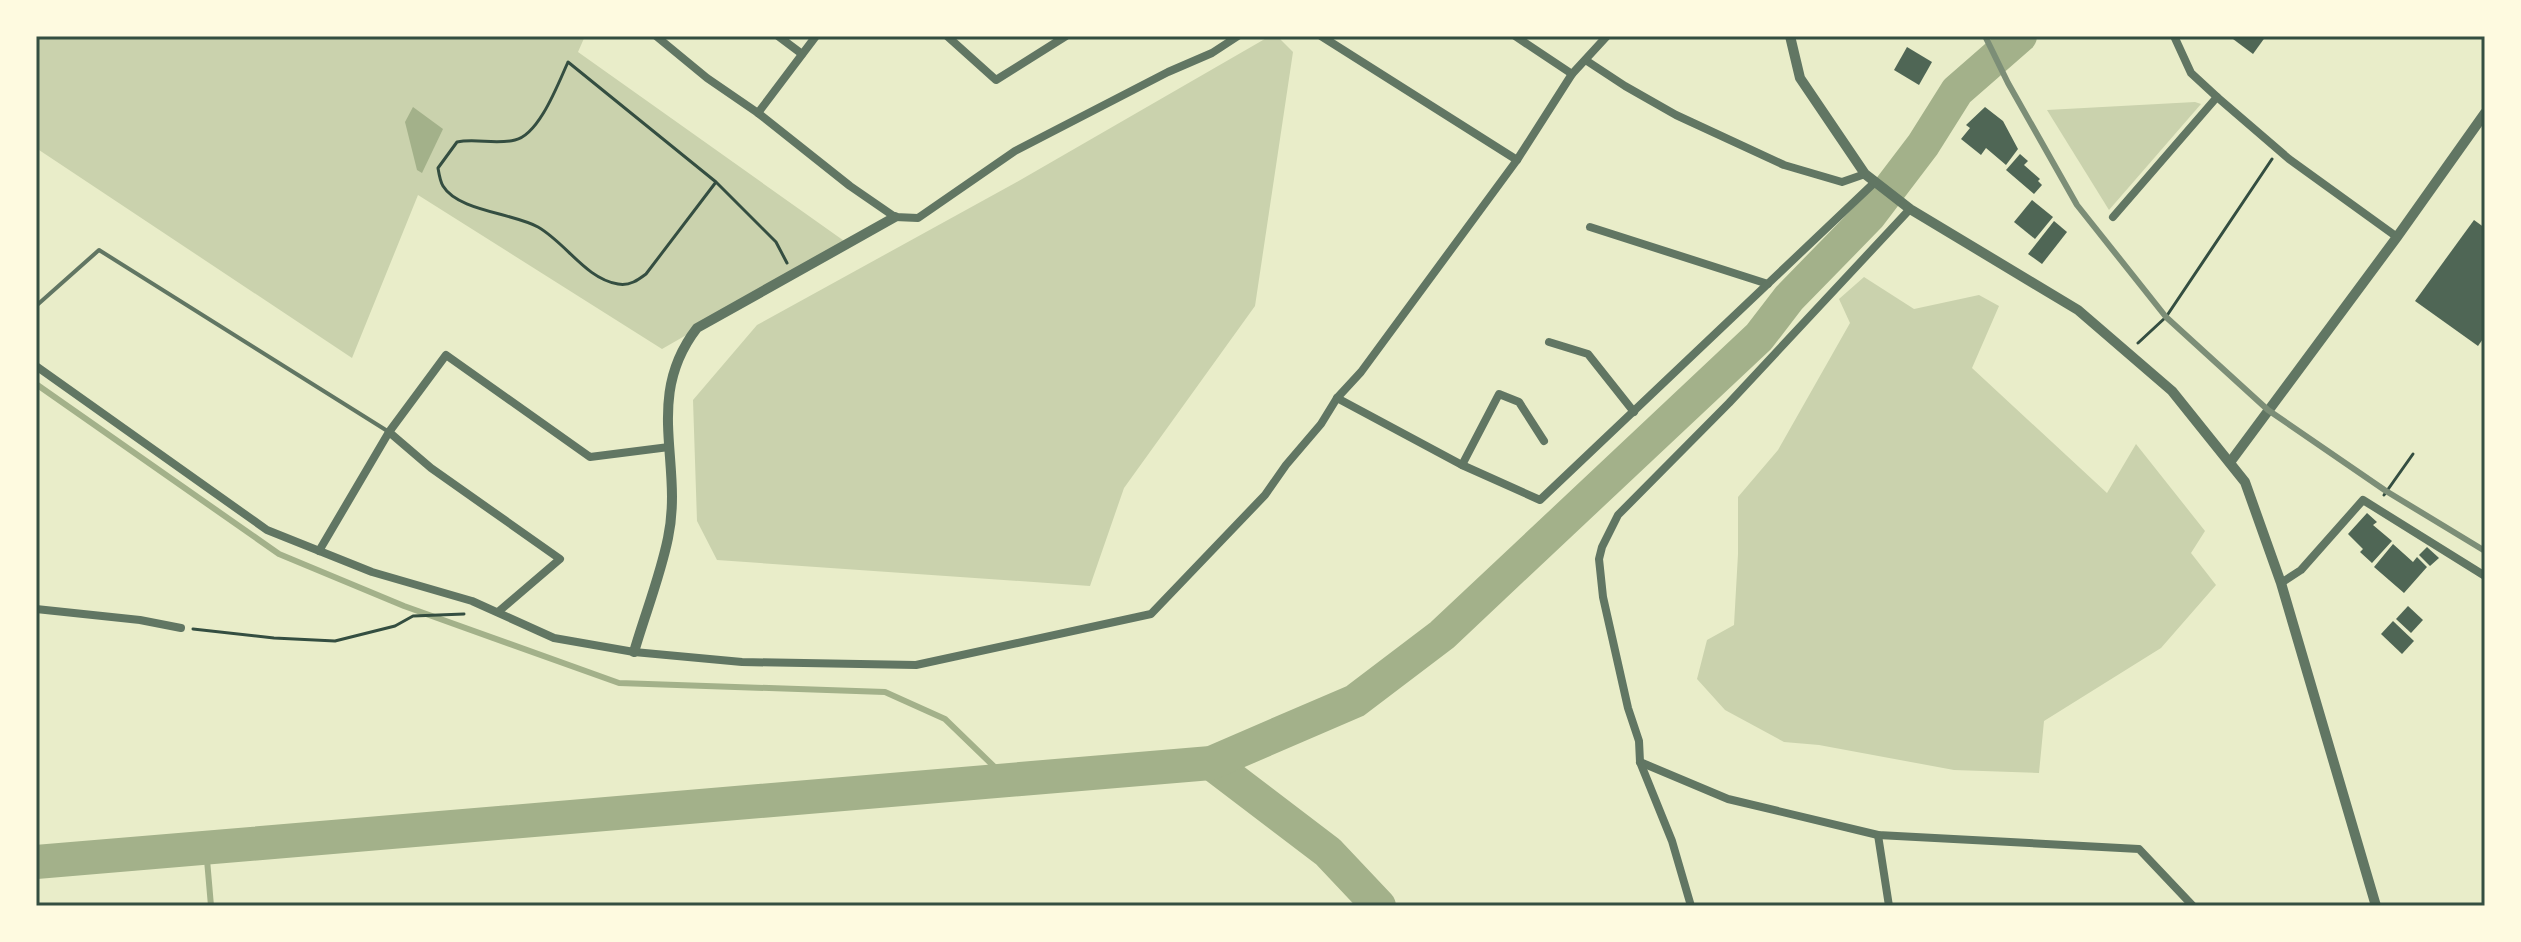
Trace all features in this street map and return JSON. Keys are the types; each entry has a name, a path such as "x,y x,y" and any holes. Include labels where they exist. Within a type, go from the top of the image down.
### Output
{"street":[{"path":"656,36 707,78 895,217"},
{"path":"778,36 802,54"},
{"path":"758,113 816,36"},
{"path":"947,36 996,80 1066,36"},
{"path":"634,652 669,536 666,421 669,390 683,346 697,328 895,217 918,218 1015,151 1156,78 1212,53 1238,36"},
{"path":"1321,36 1517,160"},
{"path":"1515,36 1572,74"},
{"path":"36,366 267,530 372,572 472,601 554,638 634,652 742,662 916,665 1151,614 1265,495 1321,424 1337,398 1361,372 1517,160 1572,74 1607,36"},
{"path":"1790,36 1800,78 1874,183 1910,209 2078,310 2172,391 2231,461 2245,482 2281,583 2376,906"},
{"path":"2174,36 2191,73 2217,97 2279,149 2397,237"},
{"path":"1587,61 1676,115 1784,165 1842,182 1865,174"},
{"path":"2113,217 2217,97"},
{"path":"2231,461 2485,113"},
{"path":"1337,398 1462,465 1540,500 1874,183"},
{"path":"1691,906 1672,841 1640,762 1639,741 1628,708 1603,597 1599,559 1618,515 1729,403 1910,209"},
{"path":"1590,227 1768,284"},
{"path":"1549,342 1588,354 1634,412"},
{"path":"319,551 389,432 446,355 590,457 669,447"},
{"path":"1462,465 1499,394 1519,402 1544,441"},
{"path":"389,432 431,468 560,559 498,612"},
{"path":"2281,583 2301,570 2363,500 2485,576"},
{"path":"36,609 140,620 181,628"},
{"path":"1640,762 1728,799 1878,835 2139,849 2193,906"},
{"path":"1878,835 1889,906"}],"lane":[{"path":"36,306 99,250 389,432"}],"path":[{"path":"716,182 646,274 634,283 620,285 604,280 589,270 568,248 540,228 519,218 467,204 450,195 442,185 438,168 457,142 470,139 483,142 516,140 528,135 554,94 568,62 716,182 776,242 793,273"},
{"path":"2129,351 2166,317 2279,149"},
{"path":"2374,507 2413,454"},
{"path":"181,628 335,641 395,626 413,616 462,616 472,601"}],"shaded area":[{"path":"36,36 585,36 578,52 847,243 662,349 418,195 352,358 36,148"},
{"path":"1270,36 1277,36 1293,52 1255,306 1124,488 1090,586 717,560 697,521 693,400 757,325 1015,183"},
{"path":"2201,104 2109,210 2047,110"},
{"path":"413,107 443,129 422,173 417,170 405,122"},
{"path":"1864,277 1914,309 1979,295 1999,306 1972,368 2107,493 2136,444 2205,531 2191,553 2216,585 2161,648 2044,721 2039,773 1954,770 1819,745 1784,742 1725,710 1697,679 1707,640 1734,625 1738,497 1778,450 1850,323 1839,299"}],"building":[{"path":"2229,36 2266,36 2253,54"},
{"path":"1907,47 1932,62 1919,85 1894,70"},
{"path":"1985,107 2003,121 2018,149 2006,165 1986,148 1981,155 1961,139 1970,128 1966,125"},
{"path":"2020,154 2028,161 2024,165 2040,179 2038,181 2042,185 2034,194 2006,170"},
{"path":"2032,200 2053,217 2035,239 2014,222"},
{"path":"2474,220 2485,228 2485,336 2478,346 2415,301"},
{"path":"2054,221 2067,232 2042,264 2028,254"},
{"path":"2367,513 2377,522 2373,525 2392,541 2372,563 2348,534"},
{"path":"2393,544 2413,562 2417,557 2427,567 2404,593 2374,567"},
{"path":"2427,547 2439,558 2430,566 2419,555"},
{"path":"2408,606 2423,620 2411,633 2396,619"},
{"path":"2393,621 2414,641 2402,654 2381,634"}],"waterway":[{"path":"36,862 1211,763 1355,701 1442,635 1759,337 1789,298 1869,216 1923,145 1957,91 2020,36"},
{"path":"36,384 279,554 404,606 619,683 885,692 945,719 1008,780"},
{"path":"1211,763 1328,852 1379,906"},
{"path":"206,848 211,906"}],"railway":[{"path":"1985,36 2077,205 2166,317 2268,410 2386,491 2485,551"}]}
